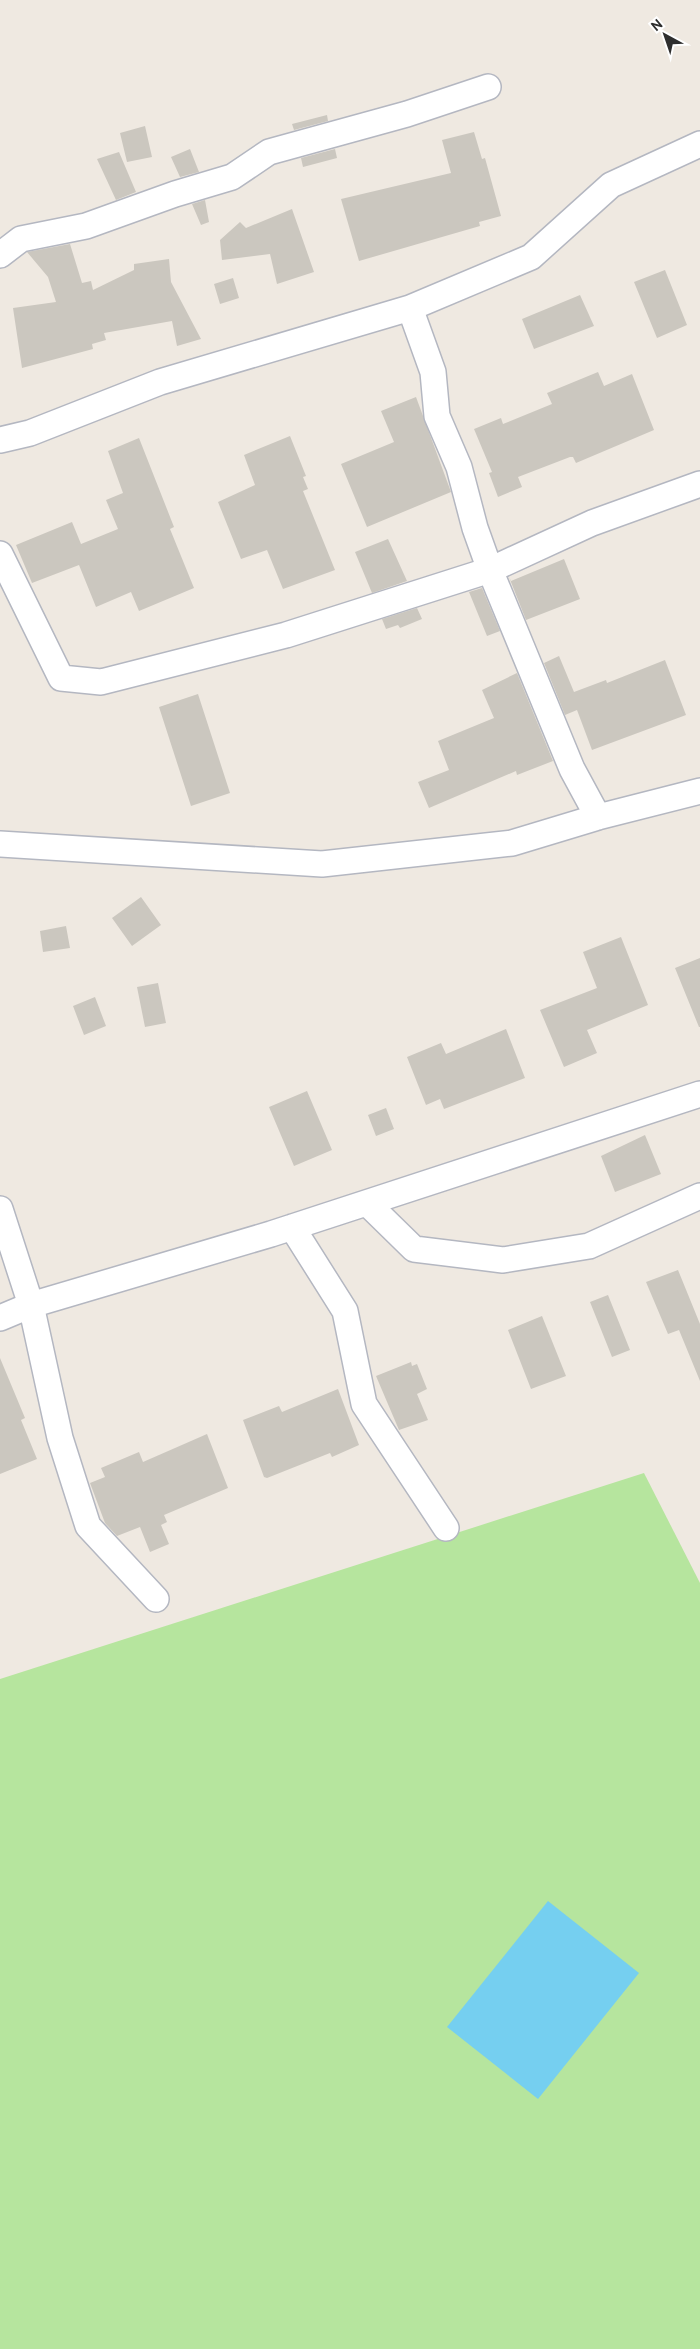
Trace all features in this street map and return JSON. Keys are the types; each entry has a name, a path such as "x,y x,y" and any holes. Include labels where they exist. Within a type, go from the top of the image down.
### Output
{"street":[{"path":"0,255 21,239 86,226 175,194 232,177 269,152 407,114 488,87"},
{"path":"0,440 30,433 160,382 410,308 531,257 611,185 700,144"},
{"path":"410,308 433,372 437,416 458,467 475,528 490,570 572,769 598,817"},
{"path":"0,554 61,678 101,682 286,635 490,570 592,523 700,484"},
{"path":"0,844 322,864 512,843 598,817 700,791"},
{"path":"0,1318 31,1305 292,1227 700,1094"},
{"path":"367,1203 414,1248 503,1260 589,1246 700,1196"},
{"path":"0,1209 31,1305 60,1438 88,1526 156,1599"},
{"path":"292,1227 344,1311 364,1404 446,1528"}],"green space":[{"path":"644,1473 700,1583 700,2349 0,2349 0,1679"}],"water":[{"path":"548,1901 639,1973 538,2099 447,2027"}],"building":[{"path":"327,115 328,121 294,130 292,124"},
{"path":"145,126 152,157 127,162 120,133"},
{"path":"474,132 482,159 485,158 501,216 479,222 480,226 359,261 341,199 451,173 442,140"},
{"path":"190,149 199,172 180,177 171,157"},
{"path":"335,149 337,158 303,167 301,158"},
{"path":"119,152 136,192 116,200 97,159"},
{"path":"205,200 209,222 201,225 192,204"},
{"path":"292,209 314,272 277,284 270,254 222,260 220,240 240,222 246,228"},
{"path":"70,244 82,283 91,281 93,290 134,270 134,264 169,259 171,282 201,339 177,346 172,321 104,333 106,340 92,344 93,349 22,368 13,308 56,302 48,277 27,252"},
{"path":"665,270 687,325 657,338 634,282"},
{"path":"233,278 239,298 220,304 214,284"},
{"path":"580,295 594,326 534,349 522,319"},
{"path":"598,372 604,386 632,374 654,430 576,463 573,457 570,457 518,477 522,487 498,497 489,473 492,472 474,429 501,418 503,424 552,404 547,393"},
{"path":"416,397 451,492 367,527 341,464 394,442 381,411"},
{"path":"290,436 306,476 303,477 308,489 303,491 335,570 283,589 267,550 241,559 218,502 255,485 244,455"},
{"path":"139,438 174,527 170,529 194,588 139,611 131,592 96,607 79,565 32,583 16,545 72,522 81,544 118,529 106,500 123,493 108,451"},
{"path":"388,539 407,581 372,593 355,552"},
{"path":"564,559 580,599 526,620 509,577 511,581"},
{"path":"482,588 500,631 487,636 469,592"},
{"path":"417,608 422,619 400,628 398,625 386,629 382,619"},
{"path":"559,656 574,692 606,680 607,683 665,660 686,715 592,750 577,710 565,715 544,663"},
{"path":"517,673 553,761 517,775 516,771 429,808 418,782 449,770 438,741 494,718 482,690"},
{"path":"198,694 230,793 191,806 159,707"},
{"path":"141,897 161,925 132,946 112,918"},
{"path":"66,926 70,948 43,952 40,931"},
{"path":"621,937 648,1005 587,1030 597,1053 564,1067 540,1010 597,988 583,952"},
{"path":"700,958 700,1027 699,1027 675,968"},
{"path":"158,983 166,1023 145,1027 137,987"},
{"path":"95,997 106,1026 84,1035 73,1006"},
{"path":"506,1029 525,1078 444,1109 440,1099 426,1105 407,1057 441,1043 446,1054"},
{"path":"307,1091 332,1150 294,1166 269,1107"},
{"path":"386,1108 394,1129 376,1136 368,1115"},
{"path":"645,1135 661,1174 615,1192 601,1156"},
{"path":"678,1270 700,1324 700,1381 679,1330 668,1334 646,1282"},
{"path":"608,1295 630,1350 612,1357 590,1302"},
{"path":"542,1316 566,1376 531,1389 508,1330"},
{"path":"0,1358 25,1418 21,1420 37,1459 0,1474"},
{"path":"411,1362 412,1366 417,1364 427,1389 417,1394 428,1420 399,1430 376,1376"},
{"path":"338,1389 359,1445 332,1457 330,1453 267,1478 264,1477 243,1420 279,1406 282,1412"},
{"path":"207,1434 228,1488 164,1515 167,1522 161,1525 169,1544 150,1552 140,1527 117,1536 105,1523 90,1483 105,1477 101,1468 139,1452 143,1462"}]}
